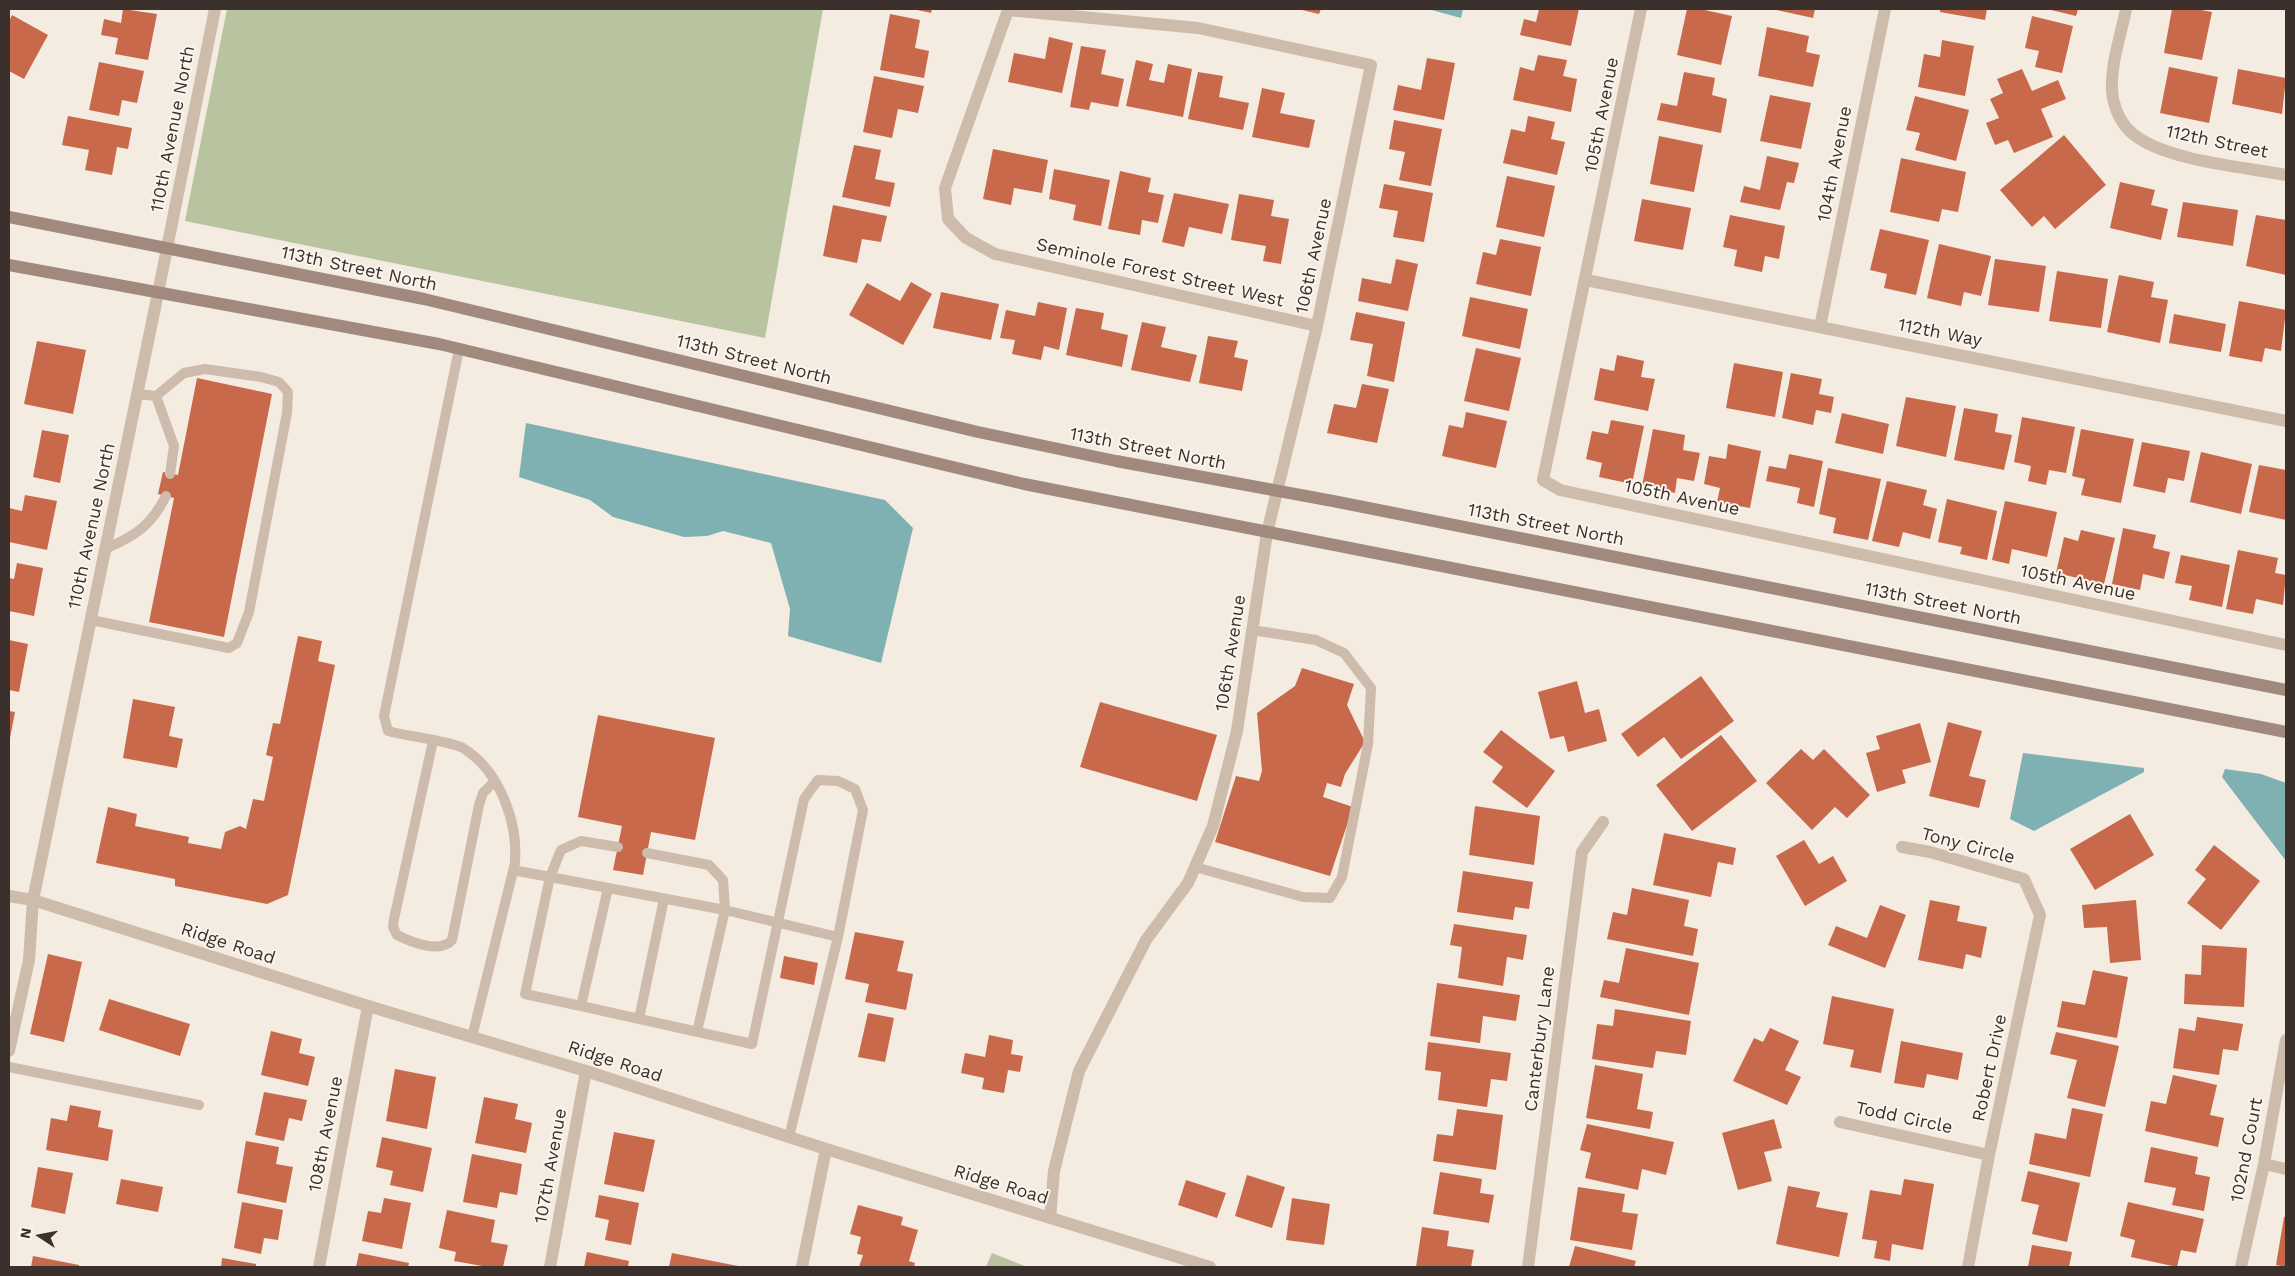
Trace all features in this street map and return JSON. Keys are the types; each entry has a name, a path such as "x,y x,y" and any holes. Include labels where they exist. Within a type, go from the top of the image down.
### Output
{"main road":[{"name":"113th Street North","path":"9,217 424,300 978,432 1116,461 1278,491 2286,690"},
{"path":"9,265 459,349 1024,484 2286,732"}],"street":[{"name":"110th Avenue North","path":"9,1051 29,960 33,900 215,9"},
{"name":"105th Avenue","path":"1641,9 1543,480 1560,490 2286,645"},
{"name":"104th Avenue","path":"1820,327 1885,9"},
{"name":"112th Street","path":"2126,9 2112,79 2113,99 2120,120 2132,134 2149,144 2182,156 2286,175"},
{"name":"106th Avenue","path":"1008,10 1198,28 1371,65 1317,326 1267,533 1237,731 1213,826 1188,883 1146,940 1079,1071 1054,1171 1050,1218"},
{"name":"Seminole Forest Street West","path":"1008,10 945,188 948,219 966,238 994,254 1317,326"},
{"name":"112th Way","path":"1586,280 2286,421"},
{"name":"Canterbury Lane","path":"1528,1267 1582,852 1603,822"},
{"name":"Tony Circle","path":"1902,847 1930,852 2024,879"},
{"name":"Robert Drive","path":"1968,1267 1989,1155 2040,915 2024,879"},
{"name":"Ridge Road","path":"9,896 33,900 368,1006 586,1071 826,1149 1210,1267"},
{"name":"108th Avenue","path":"319,1267 368,1006"},
{"name":"102nd Court","path":"2241,1267 2264,1164 2286,1040"},
{"name":"107th Avenue","path":"550,1267 586,1071"},
{"name":"Todd Circle","path":"1840,1122 1989,1155"},
{"path":"802,1267 826,1149"},
{"path":"2264,1164 2286,1169"}],"lane":[{"path":"459,349 384,716 388,731 462,747 486,769 510,812 516,845 513,870 472,1037"},
{"path":"91,620 229,648 237,643 250,612 288,413 288,392 279,382 261,376 205,369 184,373 156,396 137,394"},
{"path":"156,396 174,446 170,474"},
{"path":"105,549 133,537 157,515 166,496"},
{"path":"1195,867 1303,897 1330,898 1342,877 1368,744 1370,688 1344,653 1316,640 1252,630"},
{"path":"433,741 394,919 393,927 397,934 439,948 447,946 452,940 479,805 483,793 494,782"},
{"path":"618,848 581,841 561,850 550,877 525,994 752,1044 804,799 818,780 838,781 855,789 863,810 838,938 789,1137"},
{"path":"647,853 709,865 723,880 725,910 697,1032"},
{"path":"513,870 725,910 838,938"},
{"path":"581,1006 608,888"},
{"path":"639,1019 664,899"},
{"path":"9,1067 199,1105"}],"green space":[{"path":"227,9 823,9 765,338 185,221"},
{"path":"992,1253 1027,1267 986,1267"}],"water":[{"path":"1428,9 1463,9 1461,18"},
{"path":"526,423 885,500 913,528 881,663 788,636 790,609 771,543 723,531 707,536 684,537 613,517 590,500 519,477"},
{"path":"2023,753 2144,768 2144,772 2034,831 2010,819"},
{"path":"2225,769 2261,774 2286,783 2286,861 2222,777"}],"building":[{"path":"123,9 157,14 148,60 115,54 118,38 101,35 104,19 121,23"},
{"path":"913,9 932,9 931,13"},
{"path":"1298,9 1321,9 1319,14"},
{"path":"1539,9 1579,9 1571,46 1520,35 1524,19 1536,22"},
{"path":"1687,9 1700,9 1732,16 1721,65 1677,55"},
{"path":"1772,9 1815,9 1813,18"},
{"path":"1940,9 1987,9 1985,20 1940,12"},
{"path":"2047,9 2078,9 2076,16"},
{"path":"2172,9 2196,9 2212,12 2202,60 2164,53"},
{"path":"890,14 920,20 915,48 929,51 924,78 880,70"},
{"path":"12,15 48,35 24,79 9,71 9,21"},
{"path":"2032,16 2073,26 2062,73 2035,67 2039,51 2025,48"},
{"path":"1767,27 1809,36 1806,52 1820,55 1813,87 1758,76"},
{"path":"1049,37 1073,43 1062,93 1008,82 1014,53 1045,59"},
{"path":"1942,40 1974,46 1965,96 1918,87 1924,54 1940,57"},
{"path":"1081,46 1106,50 1101,74 1124,79 1118,107 1091,102 1089,110 1070,107"},
{"path":"1538,55 1567,60 1563,76 1577,79 1571,112 1513,100 1520,67 1534,71"},
{"path":"1427,58 1455,63 1444,120 1393,110 1398,85 1421,90"},
{"path":"1136,60 1153,64 1149,80 1164,83 1168,64 1192,69 1183,117 1126,106"},
{"path":"99,62 144,71 137,103 122,100 119,116 89,110"},
{"path":"2169,67 2218,77 2209,123 2160,113"},
{"path":"2022,69 2032,91 2058,80 2066,99 2041,109 2053,137 2014,153 2008,140 1995,145 1986,123 1999,118 1990,99 2003,93 1997,79"},
{"path":"2238,69 2286,78 2282,114 2232,104"},
{"path":"1198,72 1223,76 1219,97 1249,103 1243,130 1188,119"},
{"path":"1684,72 1715,78 1712,95 1727,99 1721,133 1657,120 1661,103 1677,106"},
{"path":"874,76 924,86 918,113 898,109 892,138 863,132"},
{"path":"1262,88 1285,93 1280,113 1315,120 1309,148 1252,137"},
{"path":"1770,95 1811,103 1801,149 1760,141"},
{"path":"1915,96 1969,110 1956,161 1915,150 1920,133 1906,130"},
{"path":"68,116 132,128 128,149 117,147 112,175 85,170 89,150 62,145"},
{"path":"1528,116 1555,122 1551,139 1565,142 1557,175 1503,163 1511,129 1525,132"},
{"path":"1394,120 1442,129 1431,186 1399,180 1405,152 1389,149"},
{"path":"2064,135 2106,185 2055,229 2044,216 2032,227 2000,190"},
{"path":"1659,136 1703,145 1694,192 1650,184"},
{"path":"854,145 881,150 875,179 895,183 890,207 842,197"},
{"path":"993,149 1048,160 1042,193 1014,188 1011,205 983,199"},
{"path":"1767,156 1799,163 1794,183 1787,182 1780,210 1740,202 1744,186 1760,190"},
{"path":"1901,158 1966,172 1958,212 1942,209 1939,222 1890,212"},
{"path":"1054,169 1110,180 1101,226 1073,220 1076,205 1049,199"},
{"path":"1120,171 1151,178 1148,192 1164,195 1158,223 1142,220 1140,235 1108,229"},
{"path":"1507,176 1555,186 1544,237 1496,227"},
{"path":"2120,182 2155,190 2151,205 2168,209 2161,240 2110,228"},
{"path":"1384,184 1433,193 1424,242 1393,237 1398,211 1379,208"},
{"path":"1174,193 1229,204 1222,234 1189,227 1184,247 1162,242"},
{"path":"1239,194 1274,200 1271,216 1289,219 1281,264 1263,261 1266,246 1231,240"},
{"path":"1642,199 1691,208 1683,250 1634,241"},
{"path":"2183,202 2238,210 2233,246 2177,237"},
{"path":"833,205 887,216 881,242 862,239 857,263 823,256"},
{"path":"1730,215 1785,226 1779,259 1765,256 1762,272 1734,266 1737,250 1723,247"},
{"path":"2256,215 2286,220 2286,275 2246,266"},
{"path":"1880,229 1929,240 1916,295 1884,288 1887,274 1870,270"},
{"path":"1500,239 1541,247 1531,296 1476,284 1483,252 1496,255"},
{"path":"1939,244 1991,256 1981,296 1964,292 1961,306 1927,298"},
{"path":"1396,259 1418,264 1408,311 1358,301 1362,278 1391,284"},
{"path":"1995,259 2046,266 2039,312 1988,305"},
{"path":"2057,271 2108,279 2101,328 2049,321"},
{"path":"2119,275 2154,282 2151,297 2168,300 2160,343 2107,332"},
{"path":"911,282 932,294 903,345 849,315 867,283 900,301"},
{"path":"941,292 999,304 991,340 933,328"},
{"path":"1470,297 1528,309 1520,349 1462,336"},
{"path":"2239,301 2286,310 2281,351 2265,348 2262,362 2229,356"},
{"path":"1038,302 1067,308 1059,350 1044,346 1041,360 1012,354 1015,340 1000,338 1006,310 1035,316"},
{"path":"1076,308 1104,313 1101,329 1128,335 1122,367 1066,355"},
{"path":"1356,312 1405,322 1394,382 1367,376 1373,344 1350,340"},
{"path":"2174,314 2226,324 2221,352 2169,343"},
{"path":"1142,322 1166,327 1161,347 1197,355 1190,382 1131,370"},
{"path":"1208,336 1238,341 1234,357 1248,360 1242,391 1199,383"},
{"path":"37,341 86,350 73,414 24,404"},
{"path":"1476,348 1521,358 1509,411 1464,401"},
{"path":"1617,355 1644,361 1641,377 1655,379 1648,411 1594,400 1600,368 1614,371"},
{"path":"1734,363 1783,372 1775,417 1726,408"},
{"path":"1791,373 1822,379 1819,394 1834,397 1831,413 1816,410 1813,425 1782,418"},
{"path":"197,378 272,394 224,637 149,622 174,498 158,494 163,472 178,475"},
{"path":"1362,384 1389,389 1377,443 1327,433 1334,404 1356,408"},
{"path":"1906,397 1956,406 1946,457 1896,446"},
{"path":"1964,408 1998,414 1995,432 2012,435 2004,470 1954,460"},
{"path":"1466,412 1507,421 1496,468 1442,456 1449,425 1463,428"},
{"path":"1842,413 1889,424 1883,454 1835,443"},
{"path":"2022,417 2075,427 2066,473 2049,470 2046,485 2028,481 2031,466 2014,462"},
{"path":"1611,420 1644,426 1632,484 1599,477 1602,463 1586,459 1592,431 1608,434"},
{"path":"1653,429 1685,435 1683,450 1700,453 1694,481 1677,478 1675,493 1642,486"},
{"path":"2081,429 2134,439 2121,503 2081,495 2085,479 2072,476"},
{"path":"42,430 69,435 60,483 33,477"},
{"path":"2142,442 2190,451 2184,481 2168,478 2165,493 2133,486"},
{"path":"1728,444 1761,451 1750,508 1717,502 1720,488 1704,484 1709,456 1726,459"},
{"path":"2201,452 2252,464 2241,514 2190,502"},
{"path":"1789,454 1823,461 1814,507 1797,503 1800,488 1766,481 1769,466 1786,469"},
{"path":"2259,465 2286,470 2286,520 2249,512"},
{"path":"1828,468 1881,479 1868,540 1833,533 1836,518 1819,514"},
{"path":"1887,481 1927,490 1923,505 1937,509 1930,539 1903,532 1899,547 1872,541"},
{"path":"25,495 57,501 47,550 9,542 9,508 22,511"},
{"path":"1947,499 1997,511 1987,560 1960,554 1962,547 1938,542"},
{"path":"2005,501 2057,512 2047,557 2012,549 2009,564 1992,560"},
{"path":"2123,528 2156,535 2153,548 2170,552 2164,579 2143,574 2140,590 2112,584"},
{"path":"2081,530 2115,538 2104,584 2056,573 2064,537 2078,541"},
{"path":"2238,550 2278,558 2275,573 2286,575 2283,605 2256,599 2253,614 2226,609"},
{"path":"2181,555 2230,565 2222,607 2189,600 2192,586 2175,583"},
{"path":"17,563 43,568 34,616 9,611 9,578 14,579"},
{"path":"298,636 322,641 318,661 335,665 288,895 267,904 175,886 175,879 96,863 108,807 137,814 135,826 189,837 188,843 221,849 225,832 240,826 246,829 253,799 264,801 273,757 266,755 273,723 280,724"},
{"path":"9,640 28,644 19,692 9,690"},
{"path":"1302,668 1354,684 1347,705 1365,742 1345,774 1341,787 1327,783 1323,797 1353,807 1330,876 1215,842 1236,776 1259,781 1262,771 1257,713 1295,686"},
{"path":"1701,676 1734,721 1681,759 1664,737 1638,757 1621,734"},
{"path":"1577,681 1585,713 1599,709 1607,741 1568,752 1564,736 1550,739 1538,692"},
{"path":"133,699 175,707 169,736 183,739 177,768 123,758"},
{"path":"1100,702 1217,735 1197,801 1080,767"},
{"path":"9,711 15,712 10,738 9,738"},
{"path":"598,715 715,738 695,840 651,832 643,875 613,870 622,826 578,817"},
{"path":"1948,722 1982,731 1969,776 1986,780 1979,808 1929,796"},
{"path":"1920,723 1931,762 1902,770 1906,783 1877,792 1866,753 1880,749 1876,736"},
{"path":"1501,730 1555,771 1527,808 1492,782 1503,767 1483,752"},
{"path":"1721,735 1757,781 1692,831 1656,785"},
{"path":"1801,749 1813,760 1824,749 1870,795 1847,818 1835,807 1812,830 1766,783"},
{"path":"1475,806 1540,816 1534,865 1469,855"},
{"path":"2130,814 2154,855 2095,890 2070,849"},
{"path":"1664,833 1736,848 1733,865 1718,862 1711,897 1653,885"},
{"path":"1804,840 1819,864 1833,856 1847,881 1805,906 1776,856"},
{"path":"2214,845 2260,881 2221,930 2187,903 2206,879 2195,870"},
{"path":"1463,871 1533,882 1529,909 1515,907 1513,920 1457,912"},
{"path":"1632,888 1689,900 1684,926 1698,929 1693,956 1607,939 1613,912 1627,915"},
{"path":"1930,900 1960,906 1957,921 1987,927 1981,958 1966,954 1963,969 1918,960"},
{"path":"2136,900 2141,960 2110,963 2107,927 2084,928 2082,905"},
{"path":"1880,905 1906,915 1885,968 1828,945 1836,926 1867,938"},
{"path":"1454,924 1527,935 1523,960 1507,957 1503,986 1458,978 1462,947 1450,945"},
{"path":"855,932 904,941 897,971 913,974 906,1010 865,1002 869,984 845,979"},
{"path":"2202,945 2247,948 2244,1007 2184,1004 2185,974 2201,975"},
{"path":"1626,948 1699,963 1689,1015 1600,997 1604,980 1619,983"},
{"path":"48,954 82,962 64,1042 30,1034"},
{"path":"784,956 818,963 814,985 780,978"},
{"path":"2093,970 2128,977 2117,1038 2057,1027 2062,1001 2085,1005"},
{"path":"1437,983 1520,995 1516,1021 1483,1016 1480,1043 1430,1036"},
{"path":"1832,996 1894,1009 1881,1073 1850,1067 1854,1050 1823,1044"},
{"path":"109,999 190,1024 180,1056 99,1030"},
{"path":"1615,1009 1691,1021 1686,1055 1656,1051 1653,1068 1592,1059 1597,1024 1613,1026"},
{"path":"868,1013 894,1018 885,1062 858,1057"},
{"path":"2197,1017 2243,1024 2238,1051 2223,1049 2219,1075 2173,1068 2179,1028 2195,1031"},
{"path":"1770,1028 1799,1041 1785,1070 1801,1077 1787,1105 1733,1081 1754,1038 1763,1042"},
{"path":"271,1031 302,1039 299,1053 315,1057 308,1086 261,1075"},
{"path":"2056,1032 2119,1046 2105,1107 2067,1098 2077,1060 2050,1054"},
{"path":"989,1035 1013,1040 1011,1054 1023,1056 1020,1072 1008,1070 1004,1093 982,1089 984,1078 961,1073 965,1053 985,1057"},
{"path":"1901,1041 1963,1053 1958,1080 1927,1074 1924,1088 1894,1083"},
{"path":"1428,1042 1511,1053 1507,1081 1491,1079 1487,1107 1438,1100 1441,1072 1425,1070"},
{"path":"1595,1065 1643,1074 1637,1109 1653,1112 1650,1129 1586,1118"},
{"path":"395,1069 436,1077 427,1129 386,1121"},
{"path":"2173,1075 2217,1085 2210,1115 2224,1118 2218,1147 2145,1131 2151,1101 2166,1104"},
{"path":"264,1092 307,1100 302,1121 289,1118 284,1141 255,1135"},
{"path":"484,1097 518,1104 515,1119 532,1123 526,1153 475,1143"},
{"path":"70,1105 101,1111 98,1127 113,1130 108,1161 46,1150 51,1118 67,1121"},
{"path":"2072,1108 2103,1114 2090,1177 2029,1164 2035,1133 2066,1139"},
{"path":"1457,1109 1503,1115 1496,1170 1433,1161 1437,1134 1453,1136"},
{"path":"1774,1119 1782,1148 1764,1152 1772,1181 1738,1190 1722,1133"},
{"path":"1587,1124 1674,1142 1666,1175 1642,1169 1638,1190 1585,1178 1591,1153 1580,1150"},
{"path":"614,1132 655,1140 644,1192 604,1184"},
{"path":"382,1137 432,1148 423,1192 390,1185 393,1171 376,1167"},
{"path":"246,1141 279,1147 276,1164 293,1167 286,1203 237,1193"},
{"path":"2151,1147 2198,1157 2195,1174 2210,1177 2204,1211 2172,1205 2176,1188 2144,1182"},
{"path":"472,1154 522,1164 517,1195 500,1192 497,1208 463,1202"},
{"path":"38,1167 73,1173 65,1214 31,1207"},
{"path":"2028,1171 2080,1183 2067,1242 2032,1234 2039,1205 2021,1201"},
{"path":"1440,1172 1482,1179 1480,1193 1494,1195 1489,1223 1433,1214"},
{"path":"1247,1175 1285,1187 1272,1228 1235,1216"},
{"path":"121,1179 163,1187 158,1212 116,1204"},
{"path":"1904,1179 1934,1184 1923,1250 1892,1244 1890,1261 1874,1258 1877,1241 1862,1239 1870,1190 1901,1195"},
{"path":"1186,1180 1226,1193 1217,1218 1178,1205"},
{"path":"1788,1186 1820,1192 1816,1207 1848,1213 1839,1257 1776,1244"},
{"path":"1578,1187 1625,1194 1622,1212 1638,1214 1632,1250 1570,1240"},
{"path":"599,1195 639,1203 631,1245 605,1240 609,1220 595,1217"},
{"path":"384,1198 411,1203 402,1249 362,1241 368,1211 381,1213"},
{"path":"1292,1198 1330,1204 1324,1245 1286,1240"},
{"path":"242,1202 283,1210 278,1240 264,1238 261,1254 234,1248"},
{"path":"2128,1202 2204,1219 2196,1253 2181,1250 2177,1267 2131,1257 2135,1240 2120,1236"},
{"path":"858,1205 903,1217 901,1225 918,1230 909,1261 915,1263 914,1267 859,1267 863,1255 857,1254 861,1237 850,1234"},
{"path":"447,1210 495,1220 491,1242 508,1245 503,1267 488,1267 454,1261 456,1252 439,1248"},
{"path":"2284,1217 2286,1217 2286,1267 2276,1265"},
{"path":"1422,1227 1449,1231 1447,1246 1474,1250 1471,1267 1416,1267"},
{"path":"2032,1245 2072,1252 2069,1267 2028,1267"},
{"path":"1575,1246 1636,1261 1634,1267 1569,1267"},
{"path":"587,1252 629,1261 628,1267 584,1267"},
{"path":"359,1253 409,1263 408,1267 356,1267"},
{"path":"672,1253 738,1266 669,1267"},
{"path":"33,1256 79,1265 79,1267 31,1267"},
{"path":"222,1258 256,1264 256,1267 221,1267"}]}
